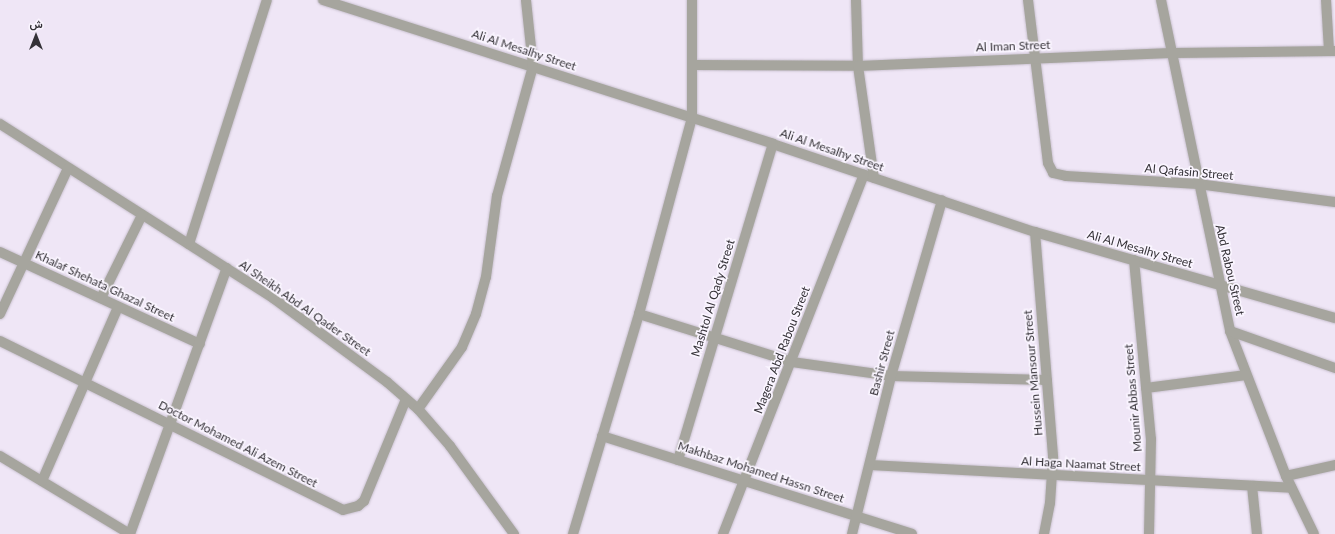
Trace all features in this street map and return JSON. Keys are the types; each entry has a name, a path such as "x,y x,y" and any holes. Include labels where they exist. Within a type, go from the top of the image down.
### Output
{"street":[{"path":"189,244 267,0"},
{"name":"Ali Al Mesalhy Street","path":"323,0 773,144 1035,232 1335,318"},
{"path":"418,409 462,347 476,314 486,277 498,196 533,66 526,0"},
{"path":"573,534 639,314 692,118 692,0"},
{"path":"856,0 858,66 869,177"},
{"path":"1028,0 1035,58"},
{"name":"Abd Rabou Street","path":"1161,0 1198,184 1230,331 1286,476 1314,534"},
{"path":"1326,0 1332,51"},
{"name":"Al Iman Street","path":"692,65 858,66 1171,53 1332,51"},
{"name":"Al Qafasin Street","path":"1035,58 1048,162 1053,173 1066,176 1198,184 1335,202"},
{"name":"Al Sheikh Abd Al Qader Street","path":"0,124 273,298 406,398 418,409 450,446 514,534"},
{"name":"Mashtol Al Qady Street","path":"678,460 773,144"},
{"path":"0,314 68,168"},
{"name":"Magera Abd Rabou Street","path":"723,534 792,362 869,177"},
{"name":"Bashir Street","path":"852,534 891,376 942,200"},
{"path":"101,298 142,214"},
{"name":"Hussein Mansour Street","path":"1035,232 1053,475 1044,534"},
{"name":"Khalaf Shehata Ghazal Street","path":"0,252 200,344"},
{"name":"Mounir Abbas Street","path":"1134,260 1146,388 1151,480 1149,534"},
{"path":"0,456 130,534 227,268"},
{"path":"42,481 84,381 118,306"},
{"path":"639,314 792,362 891,376 1047,380"},
{"path":"1230,331 1335,368"},
{"name":"Doctor Mohamed Ali Azem Street","path":"0,341 171,424 335,508 351,510 364,501 406,398"},
{"path":"1146,388 1246,375"},
{"name":"Makhbaz Mohamed Hassn Street","path":"602,436 912,534"},
{"name":"Al Haga Naamat Street","path":"870,465 1291,488"},
{"path":"1286,476 1308,473 1335,465"},
{"path":"1252,486 1257,534"}]}
